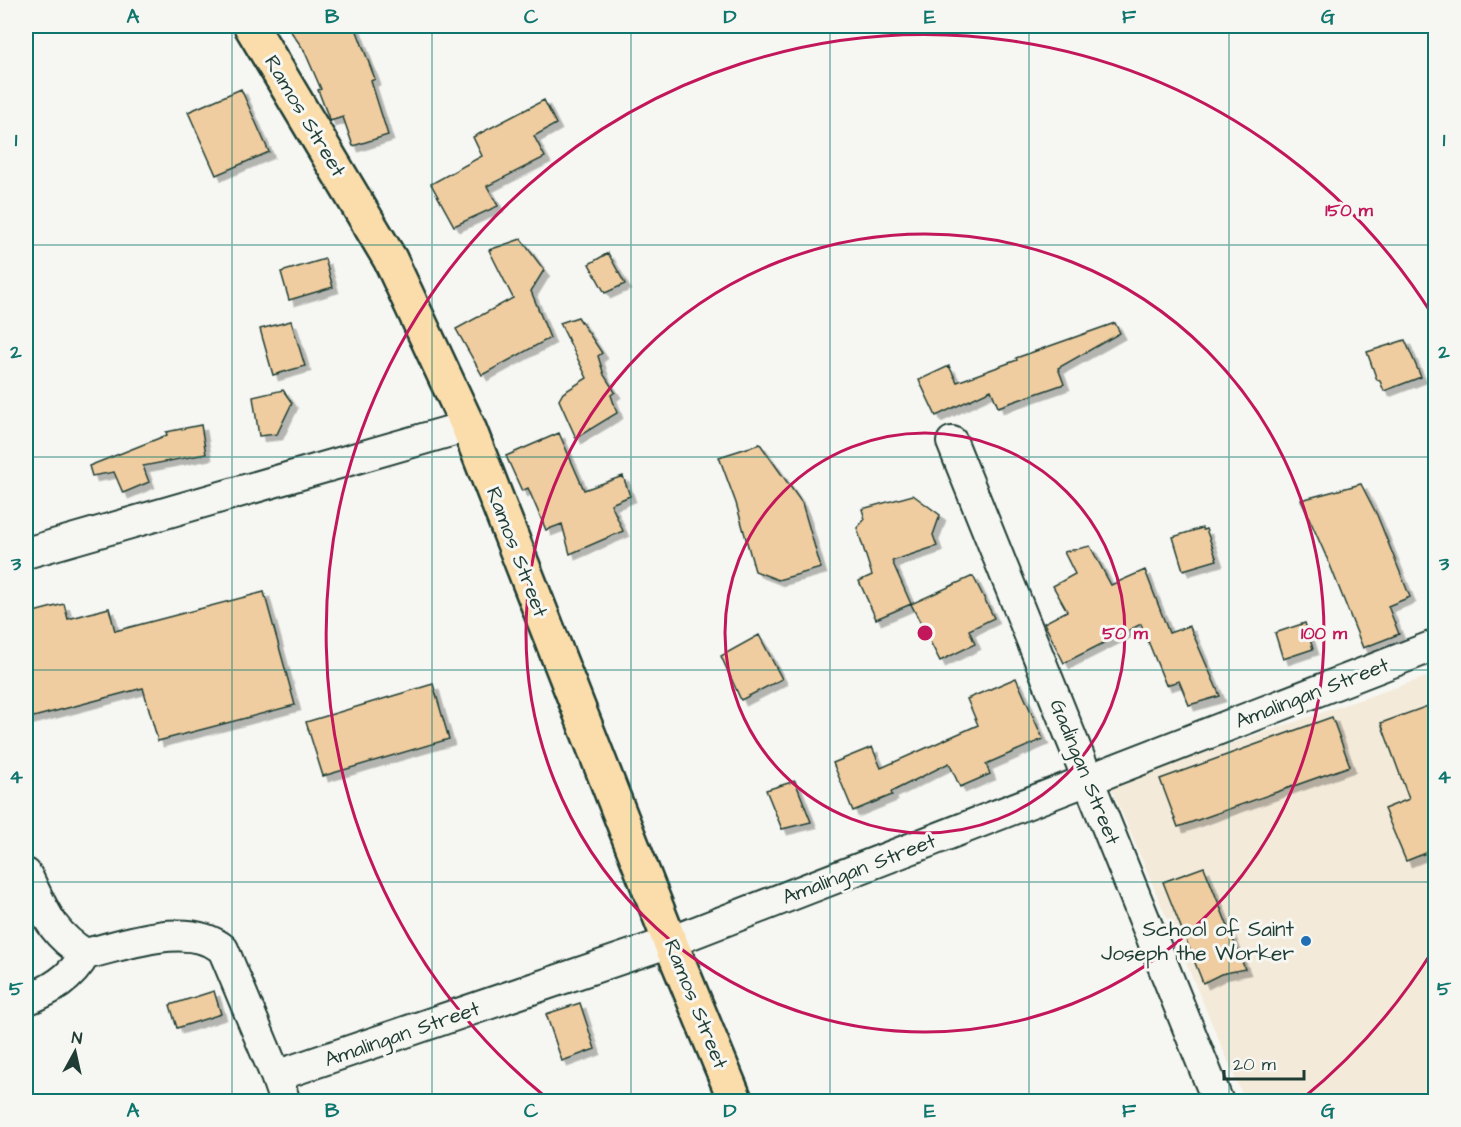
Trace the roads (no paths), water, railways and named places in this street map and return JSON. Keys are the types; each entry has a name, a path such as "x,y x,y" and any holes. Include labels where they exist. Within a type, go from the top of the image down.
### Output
{"main road":[{"name":"Ramos Street","path":"251,26 390,260 468,426 670,942 735,1101"}],"street":[{"path":"26,553 468,426"},
{"name":"Gadingan Street","path":"952,442 1218,1101"},
{"name":"Amalingan Street","path":"281,1089 670,942 1436,645"},
{"path":"26,874 53,928 70,945 85,954 172,935 199,937 214,941 223,949 281,1089"},
{"path":"26,1000 51,990 64,980 78,968 85,954"}],"place":[{"name":"School of Saint Joseph the Worker","path":"1306,941"}]}
